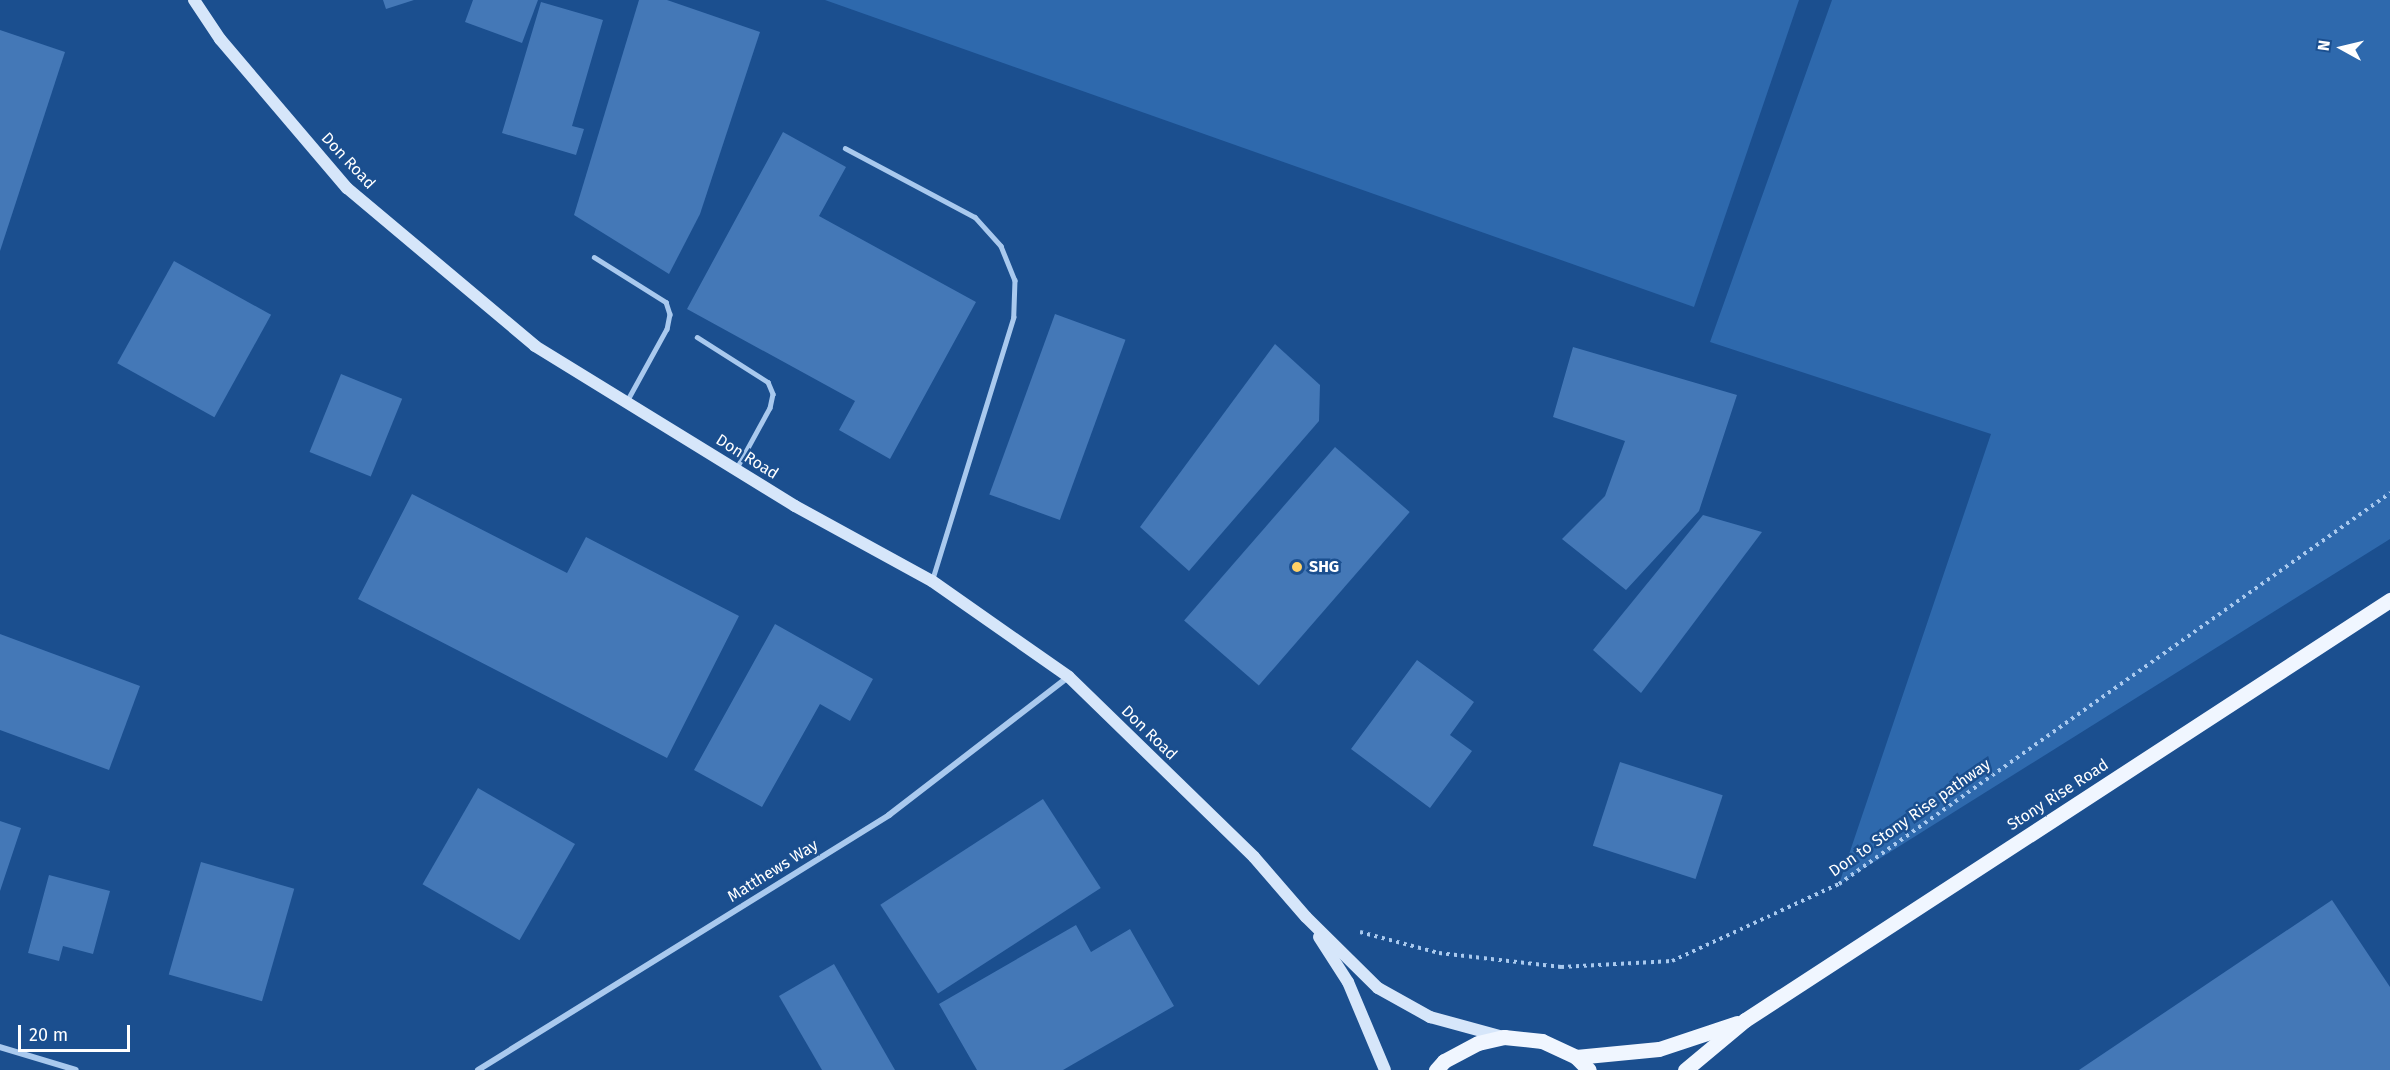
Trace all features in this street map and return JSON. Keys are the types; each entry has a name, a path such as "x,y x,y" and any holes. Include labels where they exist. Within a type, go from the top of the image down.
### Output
{"main road":[{"name":"Don Road","path":"194,0 220,39 347,188 535,346 736,470 932,581 1069,677 1254,857 1306,917 1378,988 1430,1017 1504,1037"},
{"name":"Stony Rise Road","path":"1685,1070 1745,1020 2390,600"},
{"name":"Don Road","path":"1306,917 1348,982 1385,1070"},
{"name":"Stony Rise Road","path":"1576,1057 1659,1049 1745,1020"},
{"path":"1436,1070 1444,1061 1478,1043 1504,1037 1542,1041 1576,1057 1589,1070"}],"street":[{"name":"Matthews Way","path":"478,1070 888,815 1069,677"},
{"path":"0,1047 76,1070"}],"lane":[{"path":"845,148 975,217 1001,246 1015,280 1014,317 932,581"},
{"path":"594,257 666,302 670,314 668,328 627,402"},
{"path":"697,337 768,382 772,394 770,408 736,470"}],"path":[{"name":"Don to Stony Rise pathway","path":"1350,929 1438,953 1561,967 1672,961 1839,884 2390,493"}],"shaded area":[{"path":"825,0 1799,0 1694,307"},
{"path":"1832,0 2390,0 2390,539 1839,884 1991,434 1710,342"}],"building":[{"path":"383,0 414,0 386,9"},
{"path":"473,0 538,0 522,43 465,22"},
{"path":"639,0 667,0 760,32 700,214 669,274 574,215"},
{"path":"541,2 603,20 572,126 584,129 576,155 502,133"},
{"path":"0,30 65,52 0,251"},
{"path":"783,132 846,167 819,216 976,302 890,459 839,430 855,401 687,309"},
{"path":"174,261 271,315 214,417 117,363"},
{"path":"1055,314 1125,340 1060,520 989,494"},
{"path":"1275,344 1320,385 1319,421 1189,571 1140,527"},
{"path":"1573,347 1737,395 1699,511 1626,590 1562,539 1605,496 1625,441 1553,417"},
{"path":"341,374 402,399 371,477 310,452"},
{"name":"SHG","path":"1335,447 1410,512 1259,686 1184,621"},
{"path":"412,494 567,573 586,537 739,616 667,758 358,599"},
{"path":"1703,515 1762,532 1641,693 1593,650"},
{"path":"775,624 873,679 850,721 820,704 762,807 694,770"},
{"path":"0,634 140,686 109,770 0,730"},
{"path":"1417,660 1474,702 1450,735 1472,751 1430,808 1351,749"},
{"path":"1620,762 1723,795 1696,879 1593,846"},
{"path":"478,788 575,844 519,940 422,884"},
{"path":"1043,799 1101,888 938,994 880,905"},
{"path":"0,821 21,828 0,891"},
{"path":"201,862 294,889 262,1001 169,974"},
{"path":"49,875 110,891 93,954 63,946 59,961 28,953"},
{"path":"2332,900 2390,987 2390,1070 2079,1070"},
{"path":"1076,925 1091,952 1130,929 1174,1006 1063,1070 977,1070 939,1004"},
{"path":"834,964 895,1070 822,1070 779,996"}],"place":[{"name":"SHG","path":"1297,567"}]}
